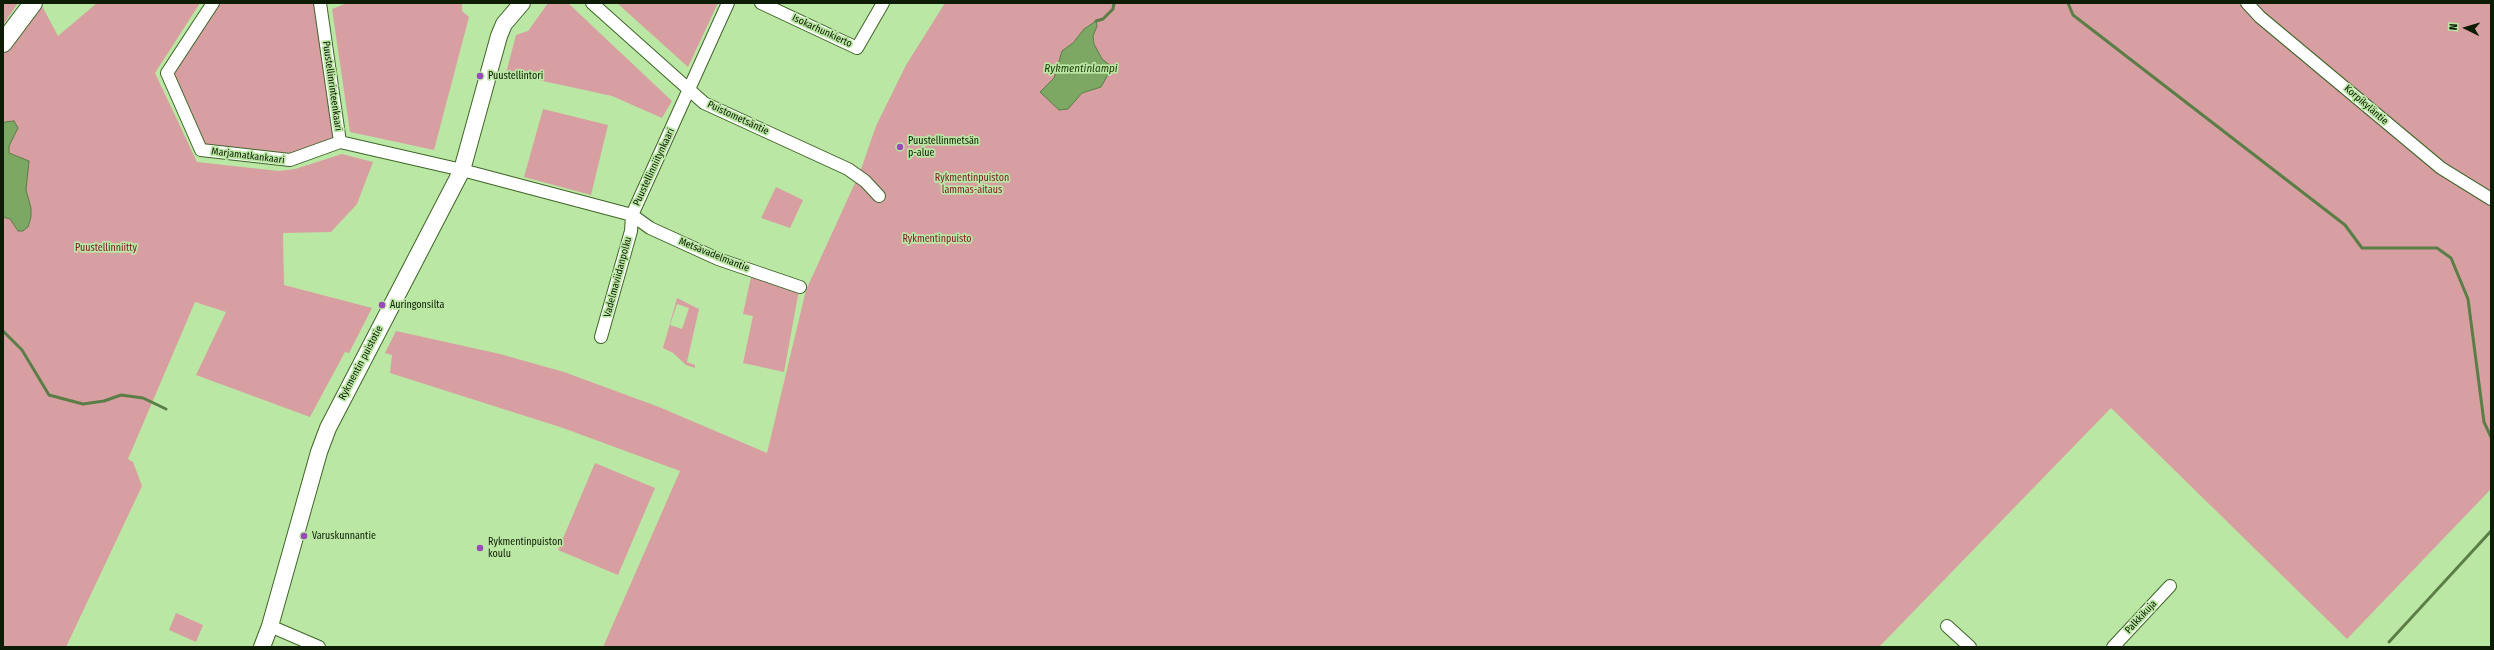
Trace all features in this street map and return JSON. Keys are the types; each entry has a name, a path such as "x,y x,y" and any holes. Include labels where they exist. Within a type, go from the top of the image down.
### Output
{"main road":[{"path":"3,43 33,3"}],"street":[{"name":"Marjamatkankaari","path":"213,3 167,73 201,150 290,160 340,142"},
{"name":"Puustellinrinteenkaari","path":"322,3 340,142 462,170"},
{"name":"Rykmentin puistotie","path":"262,647 270,626 319,452 334,414 402,287 462,170 499,36 504,24 522,3"},
{"name":"Puistometsäntie","path":"592,3 704,103 848,169 865,181 879,196"},
{"name":"Puustellinniitynkaari","path":"462,170 632,215 728,3"},
{"name":"Isokarhunkierto","path":"761,3 857,48 883,3"},
{"name":"Korpikyläntie","path":"2247,3 2260,17 2441,168 2491,199"},
{"name":"Metsävadelmantie","path":"632,215 650,228 718,259 800,288"},
{"name":"Vadelmaviidanpolku","path":"601,337 631,231 632,215"},
{"name":"Palkkikuja","path":"2113,647 2170,586"},
{"path":"270,626 319,647"},
{"path":"1947,626 1970,647"}],"green space":[{"path":"3,3 18,3 3,25"},
{"name":"Puustellinniitty","path":"97,3 200,3 155,73 197,162 279,171 295,169 342,154 373,162 357,204 331,232 283,233 284,285 372,308 349,353 345,352 310,417 196,375 226,312 195,302 128,459 133,462 142,486 66,647 3,647 3,55 41,4 58,36"},
{"path":"220,3 315,3 333,138 288,156 206,146 172,73"},
{"path":"347,3 462,3 462,11 469,17 434,150 350,132 332,9"},
{"path":"548,3 568,3 672,101 662,118 612,96 506,73 516,35 528,31"},
{"path":"617,3 718,3 688,67"},
{"path":"945,3 2491,3 2491,489 2347,639 2111,408 1879,647 603,647 680,471 563,428 390,373 392,355 385,353 396,331 500,354 564,372 659,407 767,453 806,290 860,172 876,126 906,65"},
{"path":"543,109 608,125 591,195 524,177"},
{"path":"776,187 803,200 790,228 761,218"},
{"path":"751,277 799,290 784,372 743,363 753,316 743,314"},
{"path":"677,298 699,309 687,362 695,365 695,368 686,365 673,353 663,348","holes":["677,304 689,308 682,329 670,325"]},
{"path":"595,463 655,488 618,575 558,550"},
{"path":"176,613 203,625 196,642 169,630"}],"water":[{"name":"Rykmentinlampi","path":"1096,21 1097,26 1093,36 1094,44 1102,59 1111,66 1110,71 1101,87 1082,93 1068,109 1059,110 1040,92 1054,78 1062,51 1073,43 1084,29"},
{"path":"14,121 18,128 9,146 9,153 29,161 26,190 31,208 31,217 28,227 23,231 18,231 10,219 3,217 3,124 5,122"}],"waterway":[{"path":"1096,21 1103,19 1113,9 1114,3"},
{"path":"2068,3 2073,15 2345,225 2362,248 2437,248 2451,258 2468,299 2484,422 2491,437"},
{"path":"3,331 22,350 49,395 83,404 104,401 121,395 143,398 166,409"},
{"path":"2389,642 2491,531"}],"place":[{"name":"Puustellintori","path":"480,76"},
{"name":"Puustellinmetsän p-alue","path":"900,147"},
{"name":"Auringonsilta","path":"382,305"},
{"name":"Varuskunnantie","path":"304,536"},
{"name":"Rykmentinpuiston koulu","path":"480,548"}],"park label":[{"name":"Rykmentinpuiston lammas-aitaus","path":"972,184"},
{"name":"Rykmentinpuisto","path":"937,239"}]}
